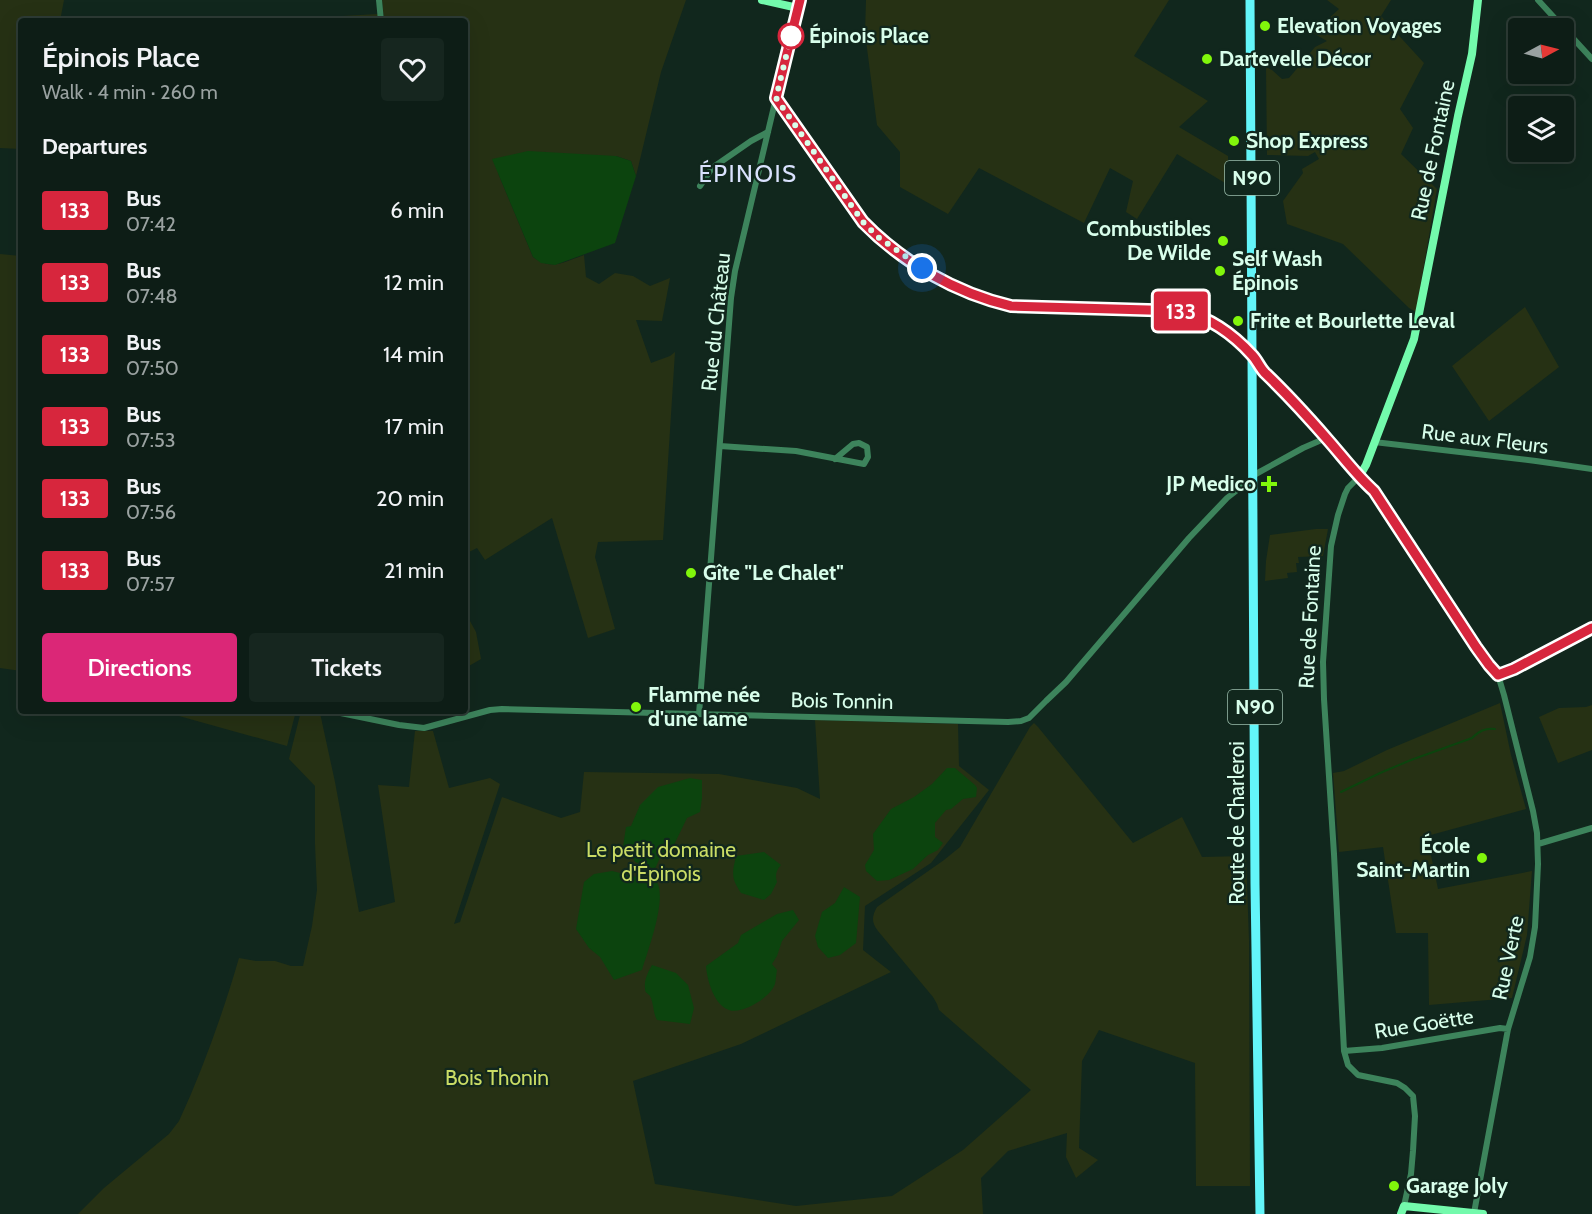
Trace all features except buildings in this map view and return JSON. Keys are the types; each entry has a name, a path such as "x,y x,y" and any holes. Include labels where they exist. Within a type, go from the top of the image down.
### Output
{"main road":[{"name":"Route de Charleroi","path":"1250,0 1255,884 1260,1214"}],"street":[{"path":"379,0 381,18"},
{"path":"762,0 799,4 776,98 863,222 878,237 935,278 983,298 1011,306 1173,311 1193,314 1217,325 1253,356 1264,373 1374,491 1482,656 1498,675 1592,628"},
{"name":"Rue de Fontaine","path":"1402,1210 1411,1174 1413,1096 1397,1083 1358,1075 1348,1065 1344,1051 1323,662 1331,546 1338,515 1348,488 1359,477 1366,465 1414,339 1472,54 1478,0"},
{"path":"1538,0 1592,59"},
{"name":"Rue du Château","path":"699,714 735,271 776,98"},
{"path":"700,186 712,168 768,132"},
{"name":"Bois Tonnin","path":"346,714 424,728 490,710 502,709 1022,721 1032,716 1066,682 1189,538 1227,498 1303,448 1326,438"},
{"name":"Rue aux Fleurs","path":"1374,442 1592,469"},
{"path":"720,446 796,452 835,459 864,464 868,457 867,447 859,443 853,444 835,459"},
{"name":"Rue Verte","path":"1479,1214 1508,1029 1530,957 1535,927 1538,844 1533,812 1498,675"},
{"path":"1538,844 1592,828"},
{"name":"Rue Goëtte","path":"1344,1051 1382,1048 1500,1028 1508,1029"},
{"path":"1402,1210 1479,1214"}],"green space":[{"path":"0,0 64,0 61,18 18,18 18,149 0,148"},
{"path":"382,0 686,0 661,72 636,176 631,161 616,156 498,173 533,257 546,264 558,264 584,255 586,277 599,284 615,273 633,276 650,286 670,278 662,321 636,320 651,363 675,352 663,540 598,542 595,557 615,629 588,638 552,518 485,560 477,548 468,552 468,18 384,18"},
{"path":"866,0 1169,0 1134,56 1208,101 1179,127 1228,156 1228,163 1239,163 1240,192 1177,154 1137,219 1126,212 1133,181 1110,168 1084,223 979,168 948,214 900,187 900,152 877,125 865,33"},
{"path":"1327,0 1391,0 1381,16 1424,63 1400,109 1413,128 1401,154 1437,189 1416,312 1409,308 1343,244 1287,224 1283,201 1303,173 1302,169 1319,159 1315,152 1308,156 1267,155 1266,67 1282,79 1289,78 1315,47 1327,41 1313,33 1339,9"},
{"path":"378,14 379,18 306,18"},
{"path":"0,254 18,256 18,671 0,668"},
{"path":"1525,307 1559,367 1489,421 1452,366"},
{"path":"1328,529 1323,556 1298,557 1297,572 1287,573 1288,578 1265,581 1270,535"},
{"path":"468,621 470,621 476,632 481,659 469,666 468,666"},
{"path":"1500,703 1526,809 1427,836 1438,889 1532,871 1527,935 1512,998 1429,1005 1428,933 1396,933 1383,847 1339,852 1333,773 1344,771 1387,750"},
{"path":"1592,705 1592,750 1558,763 1539,717 1559,708"},
{"path":"172,714 295,714 287,746"},
{"path":"300,714 320,714 359,912 395,902 378,785 409,787 415,731 433,731 449,788 490,778 500,784 454,924 460,922 502,797 561,818 580,812 584,772 719,774 797,788 820,799 815,720 958,724 959,766 989,790 931,863 865,906 863,950 891,972 741,1044 633,1081 655,1184 796,1206 892,1196 963,1150 1031,1090 939,1010 933,997 878,931 873,919 877,907 960,847 1034,723 1133,843 1182,817 1202,857 1246,856 1249,940 1250,1186 1196,1186 1195,1063 1099,1030 1082,1061 1079,1148 1098,1160 1076,1178 1066,1157 1067,1133 1008,1151 981,1178 983,1214 78,1214 104,1188 169,1134 179,1121 212,1041 239,958 303,966 317,890 315,786 289,759"}],"shaded area":[{"path":"528,151 616,156 631,161 636,176 615,243 555,265 541,263 533,257 492,159"},
{"path":"947,768 955,768 975,785 976,797 963,799 951,809 946,810 935,823 935,837 943,843 938,850 928,855 913,869 889,880 877,881 866,871 865,865 874,850 873,834 891,809 932,784"},
{"path":"690,778 702,780 700,812 687,818 673,847 662,853 655,869 635,862 634,853 625,856 623,847 626,827 631,826 640,805 658,787"},
{"path":"764,852 781,865 776,873 777,882 771,894 764,900 741,893 735,883 733,872 736,856"},
{"path":"612,871 657,882 660,901 656,925 642,970 614,980 600,957 589,948 576,929 584,882 594,874"},
{"path":"844,887 860,897 856,943 840,955 828,958 818,947 815,936 822,912 835,903"},
{"path":"793,910 799,920 782,941 772,964 777,970 772,989 755,1004 741,1010 729,1010 724,1007 715,998 706,966 738,943 741,935 777,914"},
{"path":"652,965 676,973 688,985 694,1008 690,1024 657,1020 650,996 645,990 646,979"}],"waterway":[{"path":"1341,792 1411,760 1472,738 1482,730 1495,729"}],"bus line":[{"name":"133","path":"800,0 776,98 863,222 878,237 935,278 992,301 1011,306 1183,311 1211,321 1238,341 1253,356 1264,373 1374,491 1476,647 1498,675 1592,628"}],"place":[{"name":"Elevation Voyages","path":"1265,26"},
{"name":"Épinois Place","path":"791,36"},
{"name":"Dartevelle Décor","path":"1207,59"},
{"name":"Shop Express","path":"1234,141"},
{"name":"Combustibles De Wilde","path":"1223,241"},
{"name":"Self Wash Épinois","path":"1220,271"},
{"name":"Frite et Bourlette Leval","path":"1238,321"},
{"name":"JP Medico","path":"1269,484"},
{"name":"Gîte \"Le Chalet\"","path":"691,573"},
{"name":"Flamme née d'une lame","path":"636,707"},
{"name":"École Saint-Martin","path":"1482,858"},
{"name":"Garage Joly","path":"1394,1186"}],"district":[{"name":"ÉPINOIS","path":"748,174"}],"route":[{"path":"791,36 776,98 863,222 878,237 922,268"}],"park label":[{"name":"Le petit domaine d'Épinois","path":"661,862"},
{"name":"Bois Thonin","path":"497,1078"}]}
